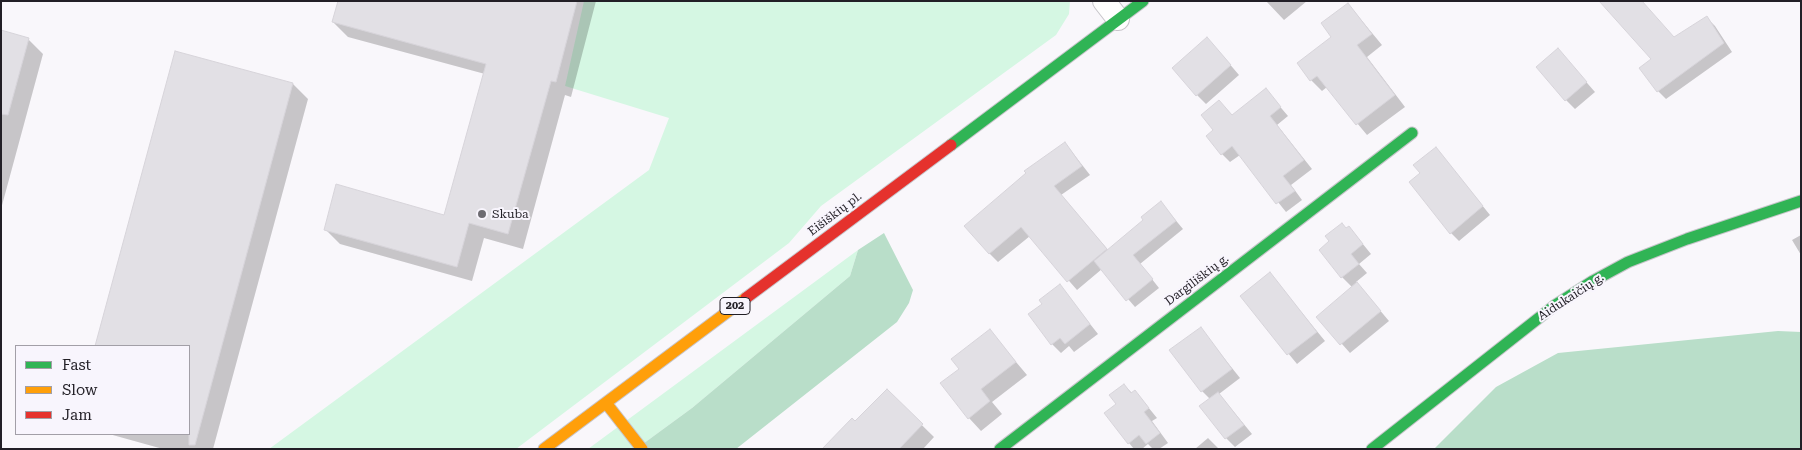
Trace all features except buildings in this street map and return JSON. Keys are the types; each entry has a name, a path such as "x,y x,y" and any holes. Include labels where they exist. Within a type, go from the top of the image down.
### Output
{"street":[{"path":"1104,1 1118,19"},
{"name":"Eišiškių pl.","path":"544,449 1143,1"},
{"name":"Dargiliškių g.","path":"1012,445 1412,133"},
{"name":"Aidukaičių g.","path":"1372,449 1554,306 1593,281 1628,262 1679,242 1801,201"},
{"path":"606,403 642,449"}],"green space":[{"path":"584,1 1070,1 1069,14 1056,35 821,206 789,243 516,449 269,449 649,170 669,118 565,86"},
{"path":"884,233 913,290 909,303 897,322 736,449 636,449 692,408 850,276 858,250"},
{"path":"858,250 850,276 692,408 636,449 588,449"},
{"path":"1778,331 1801,332 1801,449 1434,449 1496,387 1558,353"}],"traffic: fast":[{"path":"951,145 1143,1"},
{"path":"1000,449 1412,133"},
{"path":"1372,449 1554,306 1593,281 1628,262 1687,239 1801,201"}],"traffic: slow":[{"path":"544,449 746,298"},
{"path":"606,403 642,449"}],"traffic: jam":[{"path":"746,298 951,145"}],"place":[{"name":"Skuba","path":"482,214"}]}
